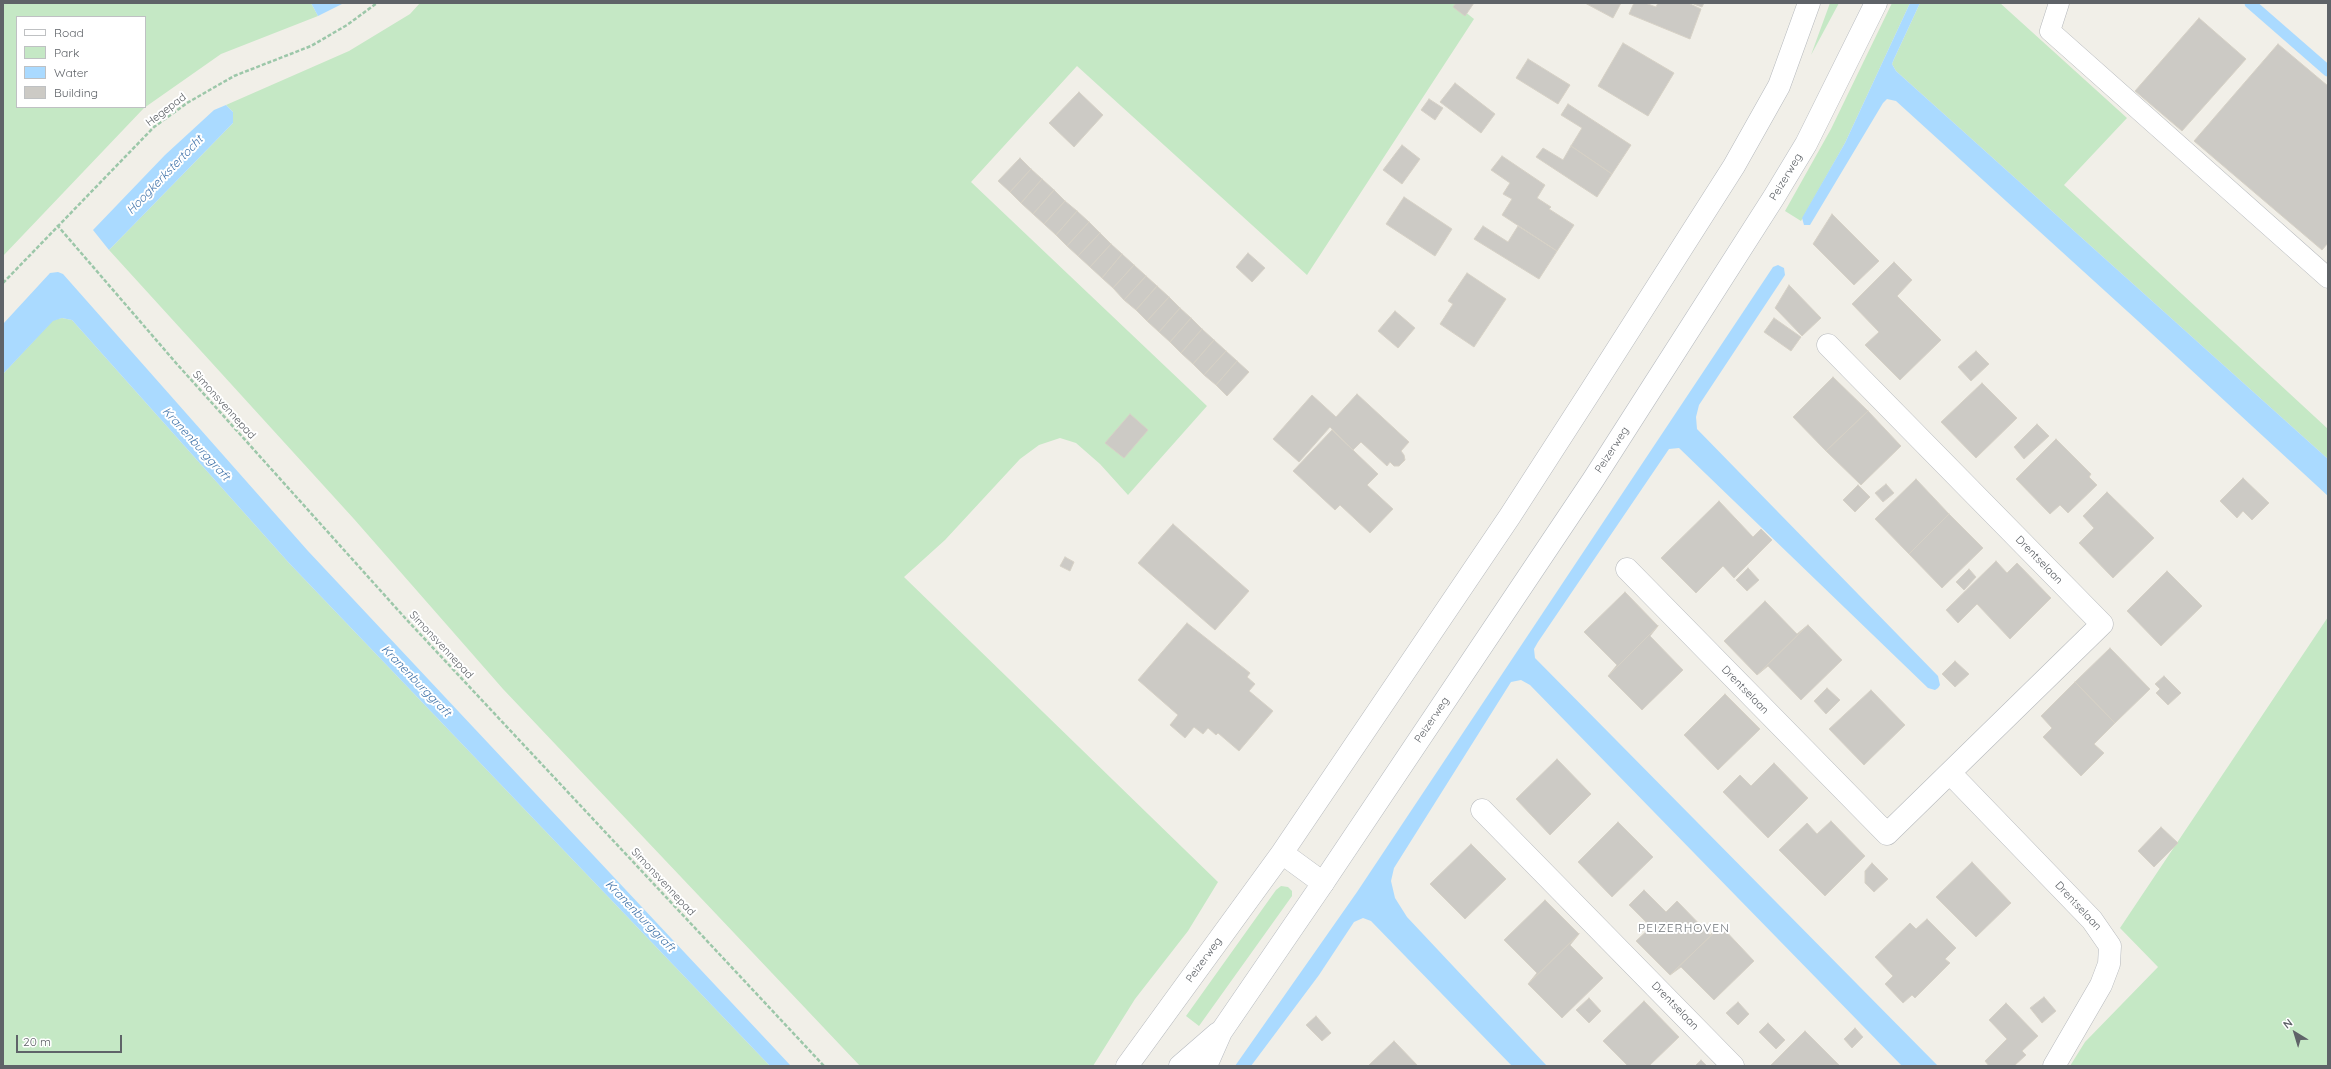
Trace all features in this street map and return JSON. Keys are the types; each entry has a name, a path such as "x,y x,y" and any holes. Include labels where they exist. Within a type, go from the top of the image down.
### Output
{"street":[{"name":"Peizerweg","path":"1127,1066 1282,853 1514,510 1734,166 1779,86 1809,3"},
{"name":"Peizerweg","path":"1206,1066 1221,1032 1323,883 1593,480 1774,197 1806,144 1876,3"},
{"name":"Drentselaan","path":"1627,569 1887,834 2102,624 1828,345"},
{"name":"Drentselaan","path":"1950,773 2092,920 2110,946 2109,964 2101,985 2054,1066"},
{"name":"Drentselaan","path":"1482,810 1733,1066"},
{"path":"1282,853 1323,883"},
{"name":"Peizerweg","path":"1180,1066 1221,1032"}],"lane":[{"path":"2059,3 2050,31 2328,278"}],"path":[{"name":"Hegepad","path":"3,283 57,225 154,127 187,102 234,76 312,46 347,25 377,3"},
{"name":"Simonsvennepad","path":"57,225 176,363 406,619 824,1066"}],"green space":[{"path":"3,3 311,3 318,16 221,54 146,107 146,16 16,16 16,108 144,108 3,256"},
{"path":"420,3 1454,3 1474,19 1307,275 1077,66 971,182 1207,406 1128,495 1100,464 1076,443 1060,438 1039,445 1020,459 945,540 904,577 1218,882 1188,931 1135,999 1093,1066 860,1066 503,689 354,519 109,250 233,123 233,112 226,105 349,51 410,14"},
{"path":"1830,3 1839,3 1811,55"},
{"path":"1892,3 1910,3 1845,143 1801,221 1785,211 1831,129"},
{"path":"1920,3 2000,3 2127,118 2064,185 2328,429 2328,459 1896,71 1892,64"},
{"path":"62,318 72,320 289,563 770,1066 3,1066 3,374 53,320"},
{"path":"2328,617 2328,1066 2070,1066 2085,1042 2158,967 2120,928"},
{"path":"1281,886 1288,887 1292,891 1292,896 1199,1026 1186,1016 1276,890"}],"water":[{"path":"311,3 344,3 318,16"},
{"path":"1910,3 1920,3 1892,64 1896,71 2328,459 2328,496 1896,101 1887,99 1883,103 1810,225 1804,225 1802,218 1845,143"},
{"name":"Hoogkerkstertocht","path":"226,105 233,112 233,123 109,250 93,230 165,155 214,110"},
{"path":"1778,265 1784,268 1785,275 1699,405 1696,417 1697,429 1938,676 1940,685 1935,690 1928,688 1679,448 1669,449 1538,642 1534,649 1535,658 1938,1066 1902,1066 1530,685 1521,680 1511,682 1394,868 1391,881 1395,898 1407,917 1547,1066 1512,1066 1371,921 1363,918 1354,922 1319,975 1251,1066 1235,1066 1357,892 1773,267"},
{"name":"Kranenburggraft","path":"58,272 63,274 308,551 791,1066 770,1066 289,563 72,320 62,318 53,321 3,374 3,324 50,273"}],"building":[{"path":"1456,3 1474,3 1465,16 1453,7"},
{"path":"1585,3 1621,3 1613,18"},
{"path":"1634,3 1645,3 1656,7 1658,3 1688,3 1701,9 1690,39 1629,14"},
{"path":"1691,3 1704,3 1702,7"},
{"path":"2199,18 2246,59 2182,131 2135,91"},
{"path":"1623,43 1674,73 1648,116 1598,86"},
{"path":"2278,44 2328,86 2328,243 2322,250 2194,141"},
{"path":"1528,59 1570,85 1558,104 1516,78"},
{"path":"1455,83 1495,114 1481,133 1440,102"},
{"path":"1079,92 1103,115 1074,147 1049,123"},
{"path":"1429,99 1443,108 1435,120 1421,110"},
{"path":"1568,104 1631,145 1612,174 1571,146 1582,128 1561,115"},
{"path":"1402,145 1420,159 1402,184 1383,170"},
{"path":"1571,146 1612,174 1597,197 1536,157 1543,148 1563,160"},
{"path":"1502,156 1545,185 1537,198 1551,207 1549,209 1574,225 1557,251 1502,215 1512,199 1503,194 1510,183 1491,170"},
{"path":"1020,158 1031,169 1010,192 998,181"},
{"path":"1031,169 1042,179 1021,203 1010,192"},
{"path":"1042,179 1054,190 1033,214 1021,203"},
{"path":"1054,190 1065,201 1044,224 1033,214"},
{"path":"1404,197 1452,229 1435,256 1386,224"},
{"path":"1065,201 1077,211 1056,235 1044,224"},
{"path":"1077,211 1089,222 1067,246 1056,235"},
{"path":"1832,214 1879,261 1854,285 1813,244"},
{"path":"1089,222 1100,233 1078,256 1067,246"},
{"path":"1483,226 1508,242 1518,226 1557,251 1539,279 1474,239"},
{"path":"1100,233 1111,244 1090,267 1078,256"},
{"path":"1111,244 1122,254 1102,278 1090,267"},
{"path":"1248,253 1265,268 1252,282 1236,267"},
{"path":"1122,254 1134,265 1113,288 1102,278"},
{"path":"1894,262 1912,280 1897,296 1941,340 1900,380 1865,345 1879,332 1852,304"},
{"path":"1134,265 1146,276 1124,300 1113,288"},
{"path":"1467,273 1506,299 1474,347 1440,324 1453,304 1448,301"},
{"path":"1146,276 1157,286 1136,310 1124,300"},
{"path":"1789,285 1821,318 1802,336 1775,308"},
{"path":"1157,286 1169,297 1147,321 1136,310"},
{"path":"1169,297 1180,308 1159,332 1147,321"},
{"path":"1180,308 1191,318 1170,342 1159,332"},
{"path":"1395,311 1415,328 1398,348 1378,331"},
{"path":"1191,318 1202,329 1181,353 1170,342"},
{"path":"1774,318 1801,337 1791,351 1764,332"},
{"path":"1202,329 1214,340 1193,364 1181,353"},
{"path":"1214,340 1226,351 1204,375 1193,364"},
{"path":"1226,351 1237,361 1216,385 1204,375"},
{"path":"1976,351 1989,364 1971,381 1958,367"},
{"path":"1237,361 1249,372 1227,396 1216,385"},
{"path":"1833,377 1868,411 1826,451 1793,417"},
{"path":"1982,383 2017,418 1976,458 1941,422"},
{"path":"1357,394 1409,442 1401,451 1405,460 1399,466 1394,466 1390,462 1387,466 1361,442 1353,450 1330,427 1299,462 1273,439 1312,395 1336,417"},
{"path":"1868,411 1901,446 1861,485 1826,451"},
{"path":"1130,414 1148,430 1124,458 1105,443"},
{"path":"2037,424 2049,436 2024,459 2014,447"},
{"path":"1332,430 1378,474 1367,485 1393,509 1370,533 1340,505 1335,510 1293,471"},
{"path":"2056,439 2091,474 2089,477 2097,485 2068,513 2060,505 2050,514 2016,479"},
{"path":"2243,478 2269,503 2252,520 2243,511 2237,518 2220,501"},
{"path":"1916,479 1949,514 1909,554 1875,519"},
{"path":"1886,484 1894,493 1883,502 1875,493"},
{"path":"1858,485 1870,497 1855,512 1843,500"},
{"path":"2107,492 2154,538 2113,578 2079,543 2094,528 2083,516"},
{"path":"1719,501 1753,537 1761,529 1772,540 1734,578 1723,566 1696,593 1661,558"},
{"path":"1949,514 1983,548 1942,588 1909,554"},
{"path":"1173,524 1249,591 1215,630 1138,563"},
{"path":"1065,557 1074,562 1070,571 1060,566"},
{"path":"1996,561 2007,573 2017,563 2051,598 2010,639 1977,604 1958,623 1946,610"},
{"path":"1748,568 1759,580 1747,591 1736,580"},
{"path":"1969,569 1976,577 1964,590 1956,582"},
{"path":"2167,571 2202,606 2161,646 2127,611"},
{"path":"1625,592 1658,626 1608,676 1617,665 1584,632"},
{"path":"1765,601 1797,634 1808,625 1757,675 1724,641"},
{"path":"1187,623 1250,673 1247,677 1255,684 1249,691 1273,711 1239,751 1218,733 1216,735 1208,728 1203,734 1194,727 1185,738 1170,725 1178,715 1138,680"},
{"path":"1808,625 1842,660 1801,700 1768,666 1757,675"},
{"path":"1658,626 1650,636 1683,670 1642,710 1608,676"},
{"path":"2110,648 2150,689 2115,723 2075,682"},
{"path":"1955,661 1969,674 1955,687 1942,674"},
{"path":"2164,676 2181,693 2168,705 2156,693 2160,689 2155,684"},
{"path":"2075,682 2115,723 2094,744 2104,753 2081,776 2043,737 2052,728 2041,716"},
{"path":"1827,688 1840,700 1826,714 1814,701"},
{"path":"1871,690 1905,725 1864,765 1829,729"},
{"path":"1725,694 1760,729 1718,770 1684,735"},
{"path":"1557,759 1591,794 1550,835 1516,799"},
{"path":"1774,763 1808,798 1768,838 1723,792 1740,775 1751,786"},
{"path":"1831,821 1865,856 1825,896 1779,850 1807,823 1817,834"},
{"path":"1618,822 1653,857 1612,897 1578,862"},
{"path":"2161,827 2178,843 2154,867 2138,851"},
{"path":"1471,844 1506,879 1465,919 1430,884"},
{"path":"1972,862 2011,903 1976,937 1936,897"},
{"path":"1872,863 1888,879 1874,892 1865,883 1865,871"},
{"path":"1644,890 1666,912 1677,901 1710,935 1721,926 1670,975 1636,941 1651,927 1629,905"},
{"path":"1545,900 1579,934 1528,984 1537,973 1504,940"},
{"path":"1927,919 1956,948 1945,959 1950,963 1915,998 1912,995 1903,1003 1885,984 1893,976 1875,957 1910,923 1916,929"},
{"path":"1721,926 1754,961 1714,1000 1681,967 1670,975"},
{"path":"1579,934 1570,945 1603,978 1562,1018 1528,984"},
{"path":"2044,997 2056,1011 2042,1023 2030,1008"},
{"path":"1589,998 1601,1011 1589,1023 1576,1010"},
{"path":"1644,1001 1679,1037 1649,1066 1628,1066 1603,1041"},
{"path":"1738,1002 1749,1014 1738,1025 1726,1013"},
{"path":"2006,1003 2038,1036 2022,1051 2026,1055 2014,1066 1989,1066 1985,1061 2007,1039 1989,1020"},
{"path":"1316,1016 1331,1033 1322,1041 1306,1025"},
{"path":"1768,1023 1785,1040 1776,1049 1759,1032"},
{"path":"1855,1028 1863,1037 1852,1048 1844,1039"},
{"path":"1805,1031 1839,1065 1770,1066"},
{"path":"1394,1041 1418,1066 1368,1066"},
{"path":"1701,1060 1707,1066 1695,1066"}],"waterway":[{"path":"2250,3 2328,71"}],"district":[{"name":"PEIZERHOVEN","path":"1684,928"}]}
